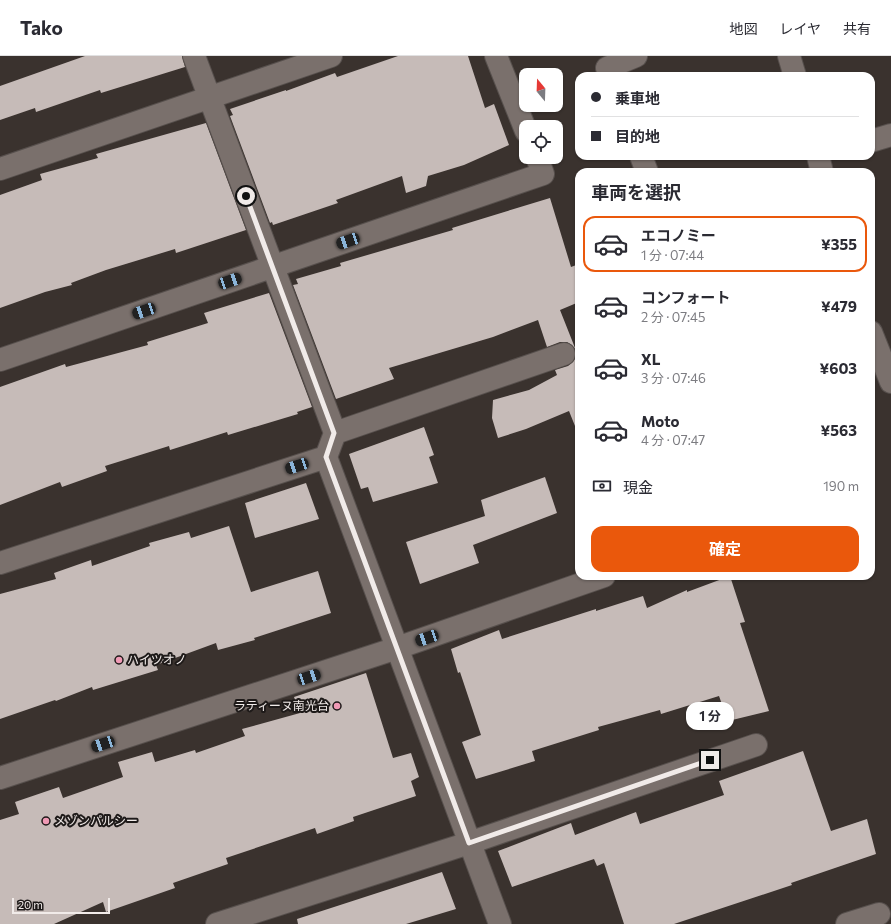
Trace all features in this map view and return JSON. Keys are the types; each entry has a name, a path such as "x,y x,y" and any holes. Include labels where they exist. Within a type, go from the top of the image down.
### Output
{"street":[{"path":"194,56 334,433 326,457 500,924"},
{"path":"0,169 331,56"},
{"path":"496,56 522,120"},
{"path":"608,72 607,68 636,56"},
{"path":"789,56 794,72"},
{"path":"875,139 891,135"},
{"path":"0,360 544,174 540,164"},
{"path":"875,342 891,382"},
{"path":"334,433 564,354"},
{"path":"0,563 326,457"},
{"path":"0,778 398,648 593,580"},
{"path":"217,924 469,843 756,745"},
{"path":"847,924 879,914"}],"building":[{"path":"85,56 182,56 185,67 101,93 100,90 36,112 35,108 0,120 0,86"},
{"path":"398,56 468,56 485,108 494,104 509,145 464,165 428,176 426,186 406,193 402,176 336,200 338,203 273,225 272,222 270,223 230,116 233,115 230,109 335,73 337,77"},
{"path":"206,123 246,230 176,253 175,249 106,270 71,283 72,285 45,292 0,308 0,195 42,180 40,174 98,158 96,154"},
{"path":"550,198 571,267 575,266 575,304 560,310 575,349 567,342 560,342 547,347 538,320 493,337 389,368 394,379 336,399 293,285 298,284 296,279 341,266 340,263 453,230 452,228"},
{"path":"269,293 312,407 297,412 298,414 228,435 227,432 170,450 169,446 105,466 107,471 62,487 60,482 0,505 0,387 65,364 66,367 148,345 147,342 208,323 204,313"},
{"path":"575,359 575,426 569,411 526,429 498,438 492,418 493,400 529,390 557,375 555,370 568,366"},
{"path":"424,427 434,455 429,457 438,483 373,502 368,487 361,489 349,454"},
{"path":"545,477 557,513 473,545 479,563 420,584 406,542 485,516 481,500"},
{"path":"306,483 319,519 255,538 245,503"},
{"path":"229,526 251,592 318,571 331,613 254,638 255,640 218,650 216,643 156,665 158,670 93,690 92,687 56,701 55,700 0,719 0,594 56,579 54,573 91,560 92,566 150,546 149,543 189,532 191,538"},
{"path":"719,580 731,580 745,622 740,623 769,711 728,721 719,696 661,714 660,710 598,727 599,730 532,751 535,761 476,779 462,742 481,735 460,672 458,673 451,649 499,630 502,639 596,609 596,611 643,596 647,608 687,590 687,592"},
{"path":"366,673 393,758 411,753 419,777 411,781 416,796 353,817 354,821 317,834 315,828 226,858 228,864 173,883 175,888 106,912 103,902 54,924 0,924 0,820 19,814 15,802 59,787 63,798 123,777 118,762 152,752 155,762 195,750 196,753 245,736 242,729 300,713 294,697"},
{"path":"803,751 831,831 867,819 876,854 791,883 792,885 674,924 624,924 604,863 597,866 594,859 512,887 498,851 571,823 575,835 636,812 640,824 724,795 719,781"},
{"path":"442,872 456,909 406,924 298,924 297,919"}],"place":[{"name":"ハイツオノ","path":"119,660"},
{"name":"ラティーヌ南光台","path":"337,706"},
{"name":"メゾンパルシー","path":"46,821"}],"route":[{"path":"246,196 334,433 326,457 469,843 710,760"}]}
